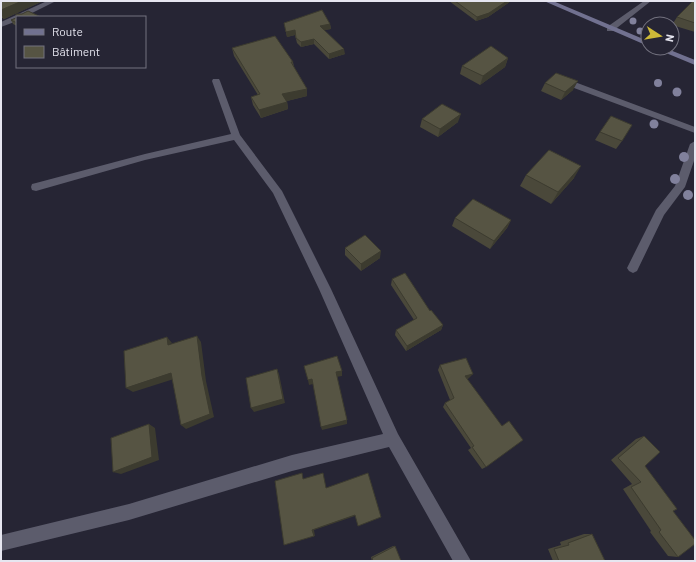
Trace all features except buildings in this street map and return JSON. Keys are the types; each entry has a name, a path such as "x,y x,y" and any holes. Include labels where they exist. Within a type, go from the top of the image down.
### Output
{"main road":[{"path":"547,1 640,41"},
{"path":"678,56 695,63"}],"street":[{"path":"20,16 53,1"},
{"path":"610,29 648,1"},
{"path":"1,25 16,18"},
{"path":"552,77 695,130"},
{"path":"216,81 236,136 277,191 325,289 393,439 462,561"},
{"path":"36,187 145,157 236,136"},
{"path":"633,268 660,213 680,187 695,144"},
{"path":"1,543 129,512 292,463 393,439"}]}
